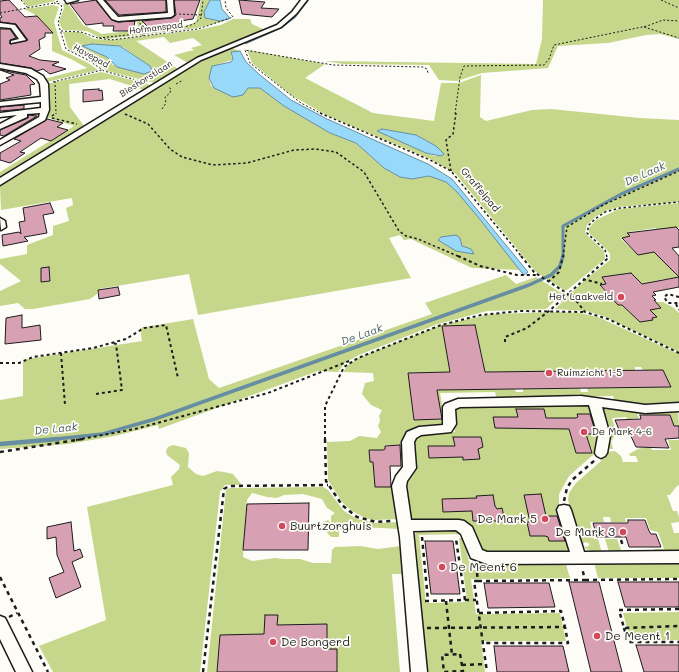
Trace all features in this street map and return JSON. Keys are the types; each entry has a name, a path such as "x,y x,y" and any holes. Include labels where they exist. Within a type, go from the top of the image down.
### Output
{"street":[{"path":"67,1 75,0"},
{"path":"100,0 114,18 118,19 171,15 170,0"},
{"name":"Bieshorstlaan","path":"0,182 156,84 199,59 279,26 294,13 304,0"},
{"path":"0,25 13,26 23,40 13,42"},
{"path":"233,45 245,50"},
{"path":"0,66 28,71 35,75 44,84 44,113"},
{"path":"0,104 44,99"},
{"path":"0,115 29,111 44,113"},
{"path":"0,127 29,111"},
{"path":"0,143 44,113"},
{"path":"594,401 604,436 601,453"},
{"path":"418,672 406,528 399,486 401,479 410,468 409,438 419,431 447,429 450,424 448,410 451,406 458,403 594,401 645,409 679,408"},
{"path":"564,510 579,558"},
{"path":"406,528 459,525 467,531 473,550 479,556 487,558 679,557"},
{"path":"0,623 24,672"}],"path":[{"path":"21,0 28,8"},
{"path":"98,38 185,27 199,21 203,0"},
{"name":"Hofmanspad","path":"61,31 84,32 98,38 111,40 198,29 228,21 233,17 226,8 225,0"},
{"path":"661,0 679,8"},
{"path":"0,13 54,3 60,4 63,2 57,1 54,3"},
{"name":"Havepad","path":"60,4 62,8 58,20 66,49 92,62 102,70 170,88"},
{"path":"171,15 201,15"},
{"path":"140,18 139,23 143,36"},
{"path":"451,171 446,140 453,134 460,77 464,66 544,66 549,59 554,45 643,27 663,20 679,21"},
{"path":"643,27 679,38"},
{"path":"245,50 333,65 423,67 427,69 428,73"},
{"name":"Graffelpad","path":"245,50 250,63 300,103 328,117 430,160 451,171 538,276 577,301 585,312"},
{"path":"44,84 102,70"},
{"path":"162,109 166,103 165,97 170,93 170,88 183,80"},
{"path":"114,111 128,114 148,124 170,149 182,157 213,165 247,163 294,150 314,149 336,152 364,172 399,231 406,236 418,239 480,266 517,275 538,276"},
{"path":"44,113 88,128"},
{"path":"548,282 559,272 563,258 567,227 603,205 679,171"},
{"path":"505,342 505,337 526,328 548,311 608,258 606,250 587,233 589,225 595,219 605,212 620,208 679,202"},
{"path":"583,279 602,284"},
{"path":"679,297 668,294 664,297 668,303 679,303"},
{"path":"676,304 679,310"},
{"path":"0,452 104,436 268,393 441,325 494,312 585,312 608,319 679,353"},
{"path":"0,362 18,363 33,357 93,348 126,339 144,328 167,325 178,378"},
{"path":"96,394 122,390 116,344 112,343"},
{"path":"61,352 65,405"},
{"path":"358,358 346,364 325,406 325,477 328,485 342,505 357,517 406,528 422,537 429,537"},
{"path":"564,510 564,499 572,480 596,460 601,453"},
{"path":"203,672 224,489 229,486 328,485"},
{"path":"456,536 465,600"},
{"path":"422,537 428,601"},
{"path":"473,550 478,581"},
{"path":"579,558 585,580"},
{"path":"0,577 48,672"},
{"path":"487,672 474,581 679,579"},
{"path":"412,601 476,600"},
{"path":"446,601 452,655"},
{"path":"679,608 619,610 628,642 679,642"},
{"path":"478,613 562,611 568,643 483,644"},
{"path":"624,628 679,626"},
{"path":"414,628 565,627"},
{"path":"460,654 463,671 444,672 442,655 452,655 460,654"},
{"path":"462,665 486,664"}],"green space":[{"path":"22,0 54,0 55,1 28,7"},
{"path":"201,0 210,0 204,12 208,19 225,21 197,28 107,39 98,37 87,31 63,30 59,22 64,8 63,4 67,2 83,25 102,34 139,30 136,19 143,19 146,30 186,26 196,22"},
{"path":"543,0 679,0 679,39 660,34 646,35 608,43 558,46 548,68 482,73 457,81 439,80 429,65 343,64 325,61 536,64 542,39"},
{"path":"53,5 59,7 54,22 62,50 88,63 98,70 47,82 44,79 87,68 52,51 52,34 34,14 24,9"},
{"path":"233,19 250,19 252,24 265,30 211,51 188,63 174,55 194,50 191,48 202,45 193,38 170,43 164,37 136,41 178,69 155,83 107,71 68,48 63,32 80,32 94,39 112,40 198,30 221,25","holes":["92,44 123,47 150,66 113,65 107,57 83,47"]},
{"path":"232,48 240,51 231,52 232,60 212,66 209,78 211,86 245,90 251,87 260,88 284,106 330,133 356,143 384,168 400,177 412,179 429,176 446,182 457,192 520,270 472,268 411,239 404,240 400,235 389,238 411,278 198,315 189,274 99,289 97,294 90,299 33,309 25,309 18,303 0,306 0,291 21,281 0,264 0,259 27,254 27,245 53,235 53,226 69,221 66,208 73,205 72,198 1,210 0,186 198,63"},
{"path":"247,50 325,64 305,78 373,113 434,121 441,83 459,83 481,75 480,117 486,121 532,110 551,109 640,118 679,120 679,202 619,207 608,210 595,217 587,225 585,233 604,251 605,259 567,290 564,290 536,272 455,173 430,159 326,115 291,95 252,63","holes":["382,129 416,135 436,146 444,154 435,156 426,153 377,131"]},
{"path":"101,72 151,85 144,90 110,79 69,84 70,107 84,126 0,177 0,172 74,126 46,117 47,84"},
{"path":"679,203 679,228 658,230 655,228 628,232 630,236 621,239 638,255 654,251 679,278 669,283 665,279 641,284 631,273 602,277 606,284 600,286 618,305 622,305 640,322 653,320 652,318 656,317 650,310 661,308 655,302 663,302 674,308 679,313 679,352 603,316 586,311 555,309 586,279 610,260 610,254 607,250 589,233 589,228 596,220 619,209"},
{"path":"506,275 516,284 536,277 563,294 546,309 487,311 438,324 359,355 345,363 338,372 318,371 159,429 158,425 115,436 68,444 0,449 0,400 23,396 23,362 27,359 142,341 140,328 193,319 209,379 219,388 432,314 425,303"},
{"path":"557,312 580,313 598,317 679,354 679,404 642,405 615,402 613,396 497,399 495,392 440,393 445,421 443,425 418,429 404,445 385,445 385,449 383,450 369,450 370,462 374,462 375,487 393,487 398,519 374,520 365,518 352,511 342,502 328,480 327,442 350,441 359,436 377,438 381,432 378,426 380,421 379,416 382,410 371,405 362,394 365,383 374,381 373,373 343,372 348,365 358,358 441,325 492,314","holes":["475,325 484,365 477,372 635,370 635,367 641,367 643,370 663,370 671,387 587,388 588,392 581,392 580,389 523,389 523,392 516,392 515,389 435,390 442,419 414,420 409,373 458,372 449,366 442,326"]},
{"path":"586,404 590,407 600,435 597,450 569,476 559,494 559,512 569,548 568,551 485,553 480,549 472,531 415,520 410,516 405,487 413,471 411,443 418,435 455,432 452,415 454,409 463,406"},
{"path":"608,407 638,411 640,414 637,414 639,418 627,419 626,417 612,419 617,433 611,441 613,449 607,449 609,439 602,410"},
{"path":"678,410 679,426 674,426 670,415 647,415 646,412"},
{"path":"668,440 679,440 679,485 670,495 667,495 673,511 677,511 679,517 679,522 671,523 674,533 679,533 679,552 655,553 654,549 664,549 658,532 650,530 646,518 625,518 626,522 611,522 610,517 603,517 604,522 590,522 594,539 598,539 602,553 586,549 584,546 587,547 590,544 585,542 582,545 580,542 568,500 569,493 576,483 601,461 605,452 615,451 621,456 623,462 638,462 636,456 630,456 629,454 646,447 651,447 652,450 671,450"},
{"path":"173,445 186,448 189,453 188,467 196,474 203,476 217,471 233,474 242,485 225,485 220,492 200,672 53,672 39,646 106,620 87,507 173,485 171,477 179,469 180,465 167,455 166,451 168,447"},
{"path":"323,487 328,490 344,511 357,519 375,523 399,522 400,529 362,527 348,532 343,531 331,522 331,516 335,513 327,508 322,499 303,494 284,495 277,498 252,493 247,500 243,557 252,561 275,558 300,559 313,563 331,563 332,550 335,547 360,546 378,549 401,546 403,574 392,574 400,672 207,672 226,490 230,488"},
{"path":"328,520 339,531 339,537 331,537 322,527 321,523"},
{"path":"456,528 462,534 419,535 426,603 467,602 459,538 464,538 469,562 565,561 570,578 471,579 476,614 560,613 566,641 481,641 485,672 424,672 413,536 420,529"},
{"path":"605,539 617,539 621,550 620,553 609,552"},
{"path":"679,561 679,578 598,578 594,563"},
{"path":"679,612 679,640 630,640 623,613"}],"water":[{"path":"210,0 220,0 222,9 229,19 220,21 205,18 204,12"},
{"path":"92,44 120,46 150,66 152,71 144,74 117,67 107,57 82,46"},
{"path":"240,51 246,62 291,100 327,119 428,164 452,179 528,272 524,275 522,273 478,217 457,192 446,182 429,176 412,179 400,177 384,168 356,143 330,133 284,106 260,88 248,88 243,95 233,97 214,88 209,78 212,66 231,62 233,59 231,52"},
{"path":"382,129 416,135 436,146 444,154 441,156 426,153 377,131"},
{"path":"456,235 460,238 462,246 471,249 474,254 456,251 438,240 441,237"}],"building":[{"path":"9,0 25,17 37,16 53,33 45,33 45,37 39,40 40,49 29,56 40,60 59,62 52,65 66,69 50,74 43,69 37,71 31,68 0,63 0,29 10,29 16,38 10,40 10,44 28,40 16,24 0,22 0,18 2,17 0,14 0,1"},
{"path":"96,0 112,20 118,22 135,21 133,31 113,31 114,26 103,26 103,23 86,25 70,4"},
{"path":"105,0 166,0 166,12 119,15"},
{"path":"174,0 200,0 193,19 180,21 183,24 150,29 142,21 172,18 176,15"},
{"path":"239,0 265,2 261,8 279,9 272,17 242,14"},
{"path":"0,70 26,75 35,84 30,85 31,95 0,100 0,84 10,80 6,78 14,75"},
{"path":"99,89 99,91 102,90 103,100 83,102 83,90"},
{"path":"24,105 24,109 0,111 0,107"},
{"path":"28,115 37,116 4,136 0,135 0,130 28,118"},
{"path":"47,119 63,123 57,127 68,130 51,141 41,138 20,152 25,153 10,163 0,160 0,153 21,141 14,139"},
{"path":"50,203 54,213 43,215 47,233 24,237 28,241 3,246 2,235 19,232 21,234 19,222 25,221 23,208"},
{"path":"676,227 679,230 679,247 672,248 679,256 679,277 654,252 638,255 622,238 630,236 627,233"},
{"path":"49,267 50,281 41,282 41,268"},
{"name":"Het Laakveld","path":"631,273 642,284 679,277 679,287 653,292 656,295 652,296 656,300 654,300 661,308 650,310 657,317 652,318 653,320 640,322 622,305 618,305 600,285 606,284 602,277"},
{"path":"118,287 120,295 99,299 98,290"},
{"path":"22,315 22,328 40,325 41,340 5,344 6,318"},
{"name":"Ruimzicht 1-5","path":"475,325 485,372 663,370 671,387 437,390 442,419 414,420 408,373 450,372 442,326"},
{"name":"De Mark 4-6","path":"516,409 544,409 546,418 576,418 578,417 577,414 590,414 596,434 586,434 592,453 576,453 569,429 495,428 493,417 518,417"},
{"path":"640,415 670,415 674,426 679,426 679,438 665,439 669,448 636,447 629,432 620,432 615,420 641,419"},
{"path":"453,437 481,437 483,447 478,449 480,459 463,460 463,457 429,458 428,446 455,446"},
{"path":"400,445 401,466 390,466 391,487 375,487 373,462 370,462 369,450 383,450 385,449 385,446"},
{"name":"De Mark 5","path":"541,494 546,516 557,516 565,541 549,541 548,537 545,536 530,536 527,522 530,522 524,495"},
{"path":"493,495 495,506 497,509 502,508 505,521 473,521 472,511 443,512 442,499 477,498 476,496"},
{"name":"Buurtzorghuis","path":"309,503 308,550 243,550 247,504"},
{"name":"De Mark 3","path":"628,520 645,520 651,534 656,534 661,547 629,547 626,537 597,537 593,523 628,523"},
{"path":"71,522 74,551 80,549 83,557 72,562 81,587 56,598 49,578 64,572 57,555 56,537 47,539 47,527"},
{"name":"De Meent 6","path":"425,541 453,541 460,594 431,594"},
{"path":"569,582 599,582 622,672 591,672"},
{"path":"618,582 679,582 679,607 625,607"},
{"path":"484,583 549,583 555,607 488,608"},
{"name":"De Bongerd","path":"265,615 278,615 277,625 327,624 327,649 337,649 337,672 217,672 220,635 264,634"},
{"path":"636,645 679,645 679,672 644,672"},
{"path":"494,646 563,646 569,672 497,672"}],"waterway":[{"path":"246,43 282,27 295,17 308,0"},
{"name":"De Laak","path":"563,256 563,226 621,194 679,169"},
{"name":"De Laak","path":"46,440 103,434 155,419 529,285 551,275 560,266 563,256"},
{"name":"De Laak","path":"0,444 58,439"}],"place":[{"name":"Het Laakveld","path":"621,297"},
{"name":"Ruimzicht 1-5","path":"549,373"},
{"name":"De Mark 4-6","path":"584,432"},
{"name":"De Mark 5","path":"545,519"},
{"name":"Buurtzorghuis","path":"282,526"},
{"name":"De Mark 3","path":"623,532"},
{"name":"De Meent 6","path":"442,567"},
{"name":"De Meent 1","path":"597,636"},
{"name":"De Bongerd","path":"273,642"}]}
